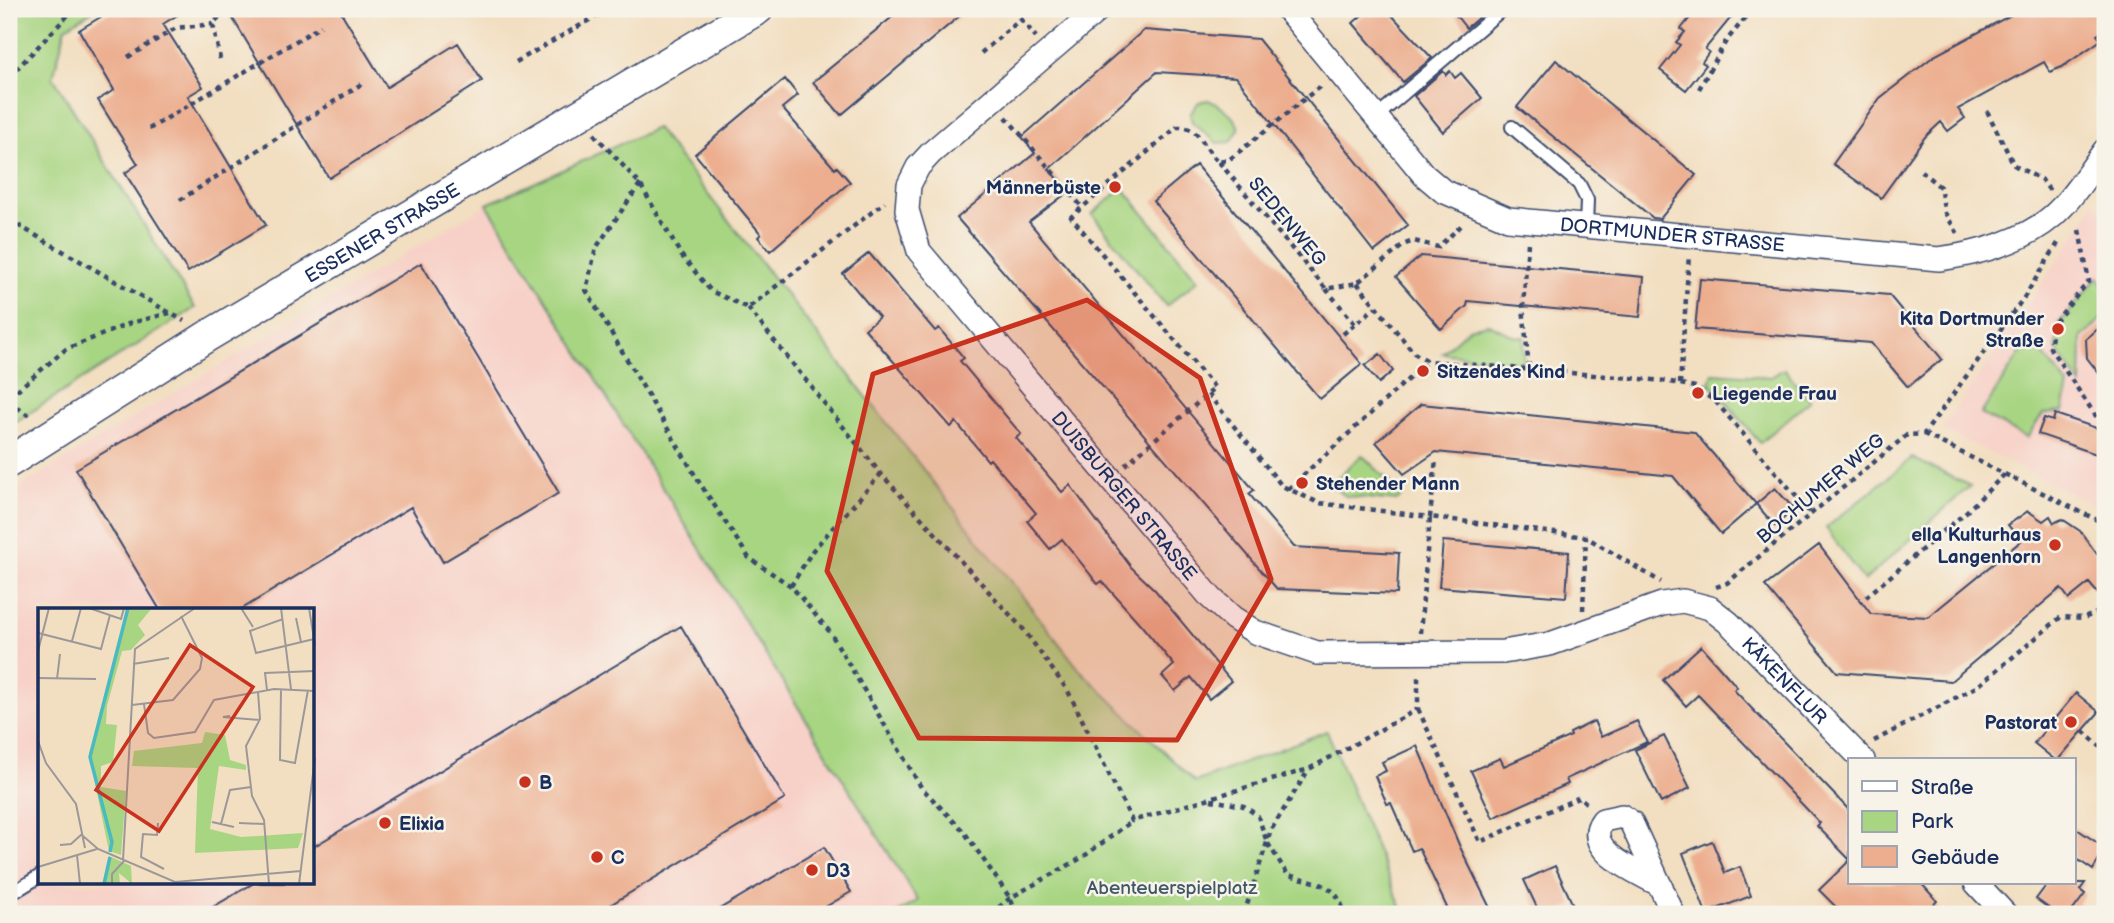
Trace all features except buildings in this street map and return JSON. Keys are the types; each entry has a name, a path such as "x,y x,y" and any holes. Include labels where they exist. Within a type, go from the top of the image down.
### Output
{"street":[{"name":"ESSENER STRASSE","path":"9,463 206,337 758,9"},
{"path":"909,185 930,153 1099,9"},
{"name":"DORTMUNDER STRASSE","path":"1287,9 1424,176 1443,191 1470,205 1507,219 1902,257 1965,256 2004,244 2038,226 2061,208 2105,150"},
{"name":"DUISBURGER STRASSE","path":"909,185 906,210 919,251 1211,598 1233,618 1255,632 1317,653 1503,652 1550,644 1662,604 1693,603"},
{"name":"KÄKENFLUR","path":"1693,603 1729,623 1859,756"},
{"path":"1660,885 1602,850 1596,839 1596,829 1603,820 1622,816 1631,822 1660,885 1673,914"},
{"path":"1977,884 2005,914"}],"lane":[{"path":"1376,117 1500,11"},
{"path":"1512,127 1579,184 1587,200 1586,227"},
{"path":"9,895 38,877"}],"path":[{"path":"9,77 74,9"},
{"path":"128,57 176,28 213,24 226,9"},
{"path":"516,62 609,9"},
{"path":"981,53 1033,9"},
{"path":"1699,89 1726,41 1753,9"},
{"path":"213,24 220,59"},
{"path":"149,129 321,26"},
{"path":"1219,162 1230,159 1340,71"},
{"path":"180,201 363,82"},
{"path":"992,100 1082,207 1071,217 1215,388 1110,478"},
{"path":"1987,111 2008,158 2020,169 2042,180 2061,208 2067,229 2025,296 1924,434 2105,524"},
{"path":"579,116 640,184 681,255 711,291 748,308 881,474 1024,630 1068,691 1132,821"},
{"name":"SEDENWEG","path":"1082,207 1177,127 1188,127 1199,135 1210,155 1219,162 1326,289 1357,283 1405,244 1414,241 1438,247 1462,226 1470,205"},
{"path":"1922,171 1940,187 1944,196 1945,214 1963,242 1965,256"},
{"path":"640,184 596,248 586,290 699,482 749,558 791,586 830,632 921,787 965,833 1010,898 1017,914"},
{"path":"748,308 909,185"},
{"path":"9,220 171,313 206,337"},
{"path":"1529,370 1523,306 1530,221"},
{"path":"2079,230 2089,281 2054,323 2050,348 2100,422 2105,423"},
{"path":"1680,384 1690,237"},
{"path":"1357,283 1414,354 1429,361 1695,387 1716,402 1812,514"},
{"path":"1326,289 1355,324"},
{"path":"1343,334 1376,307"},
{"path":"9,397 66,349 131,323 171,313"},
{"path":"1288,489 1429,361"},
{"path":"1208,394 1282,486 1319,503 1586,537 1693,603"},
{"name":"BOCHUMER WEG","path":"1693,603 1727,583 1907,435 1924,434"},
{"path":"1436,459 1419,653 1418,709 1479,842 1580,797 1603,820"},
{"path":"791,586 813,550 881,474"},
{"path":"1866,597 1965,513 2005,474"},
{"path":"1582,632 1586,537"},
{"path":"1859,756 1978,686 2061,617 2084,618 2105,609"},
{"path":"991,914 1010,898 1083,857 1132,821 1309,769 1418,709"},
{"path":"2083,731 2105,751"},
{"path":"1244,914 1271,830 1309,769"},
{"path":"1210,800 1244,806 1258,816 1267,842 1289,875 1327,884 1342,902 1343,914"}],"highlighted area":[{"path":"1087,300 1200,378 1271,579 1177,740 919,738 827,571 873,374"}],"shaded area":[{"name":"Kita Dortmunder Straße","path":"2094,201 2105,214 2105,510 1942,429 2079,230"},
{"path":"487,204 918,901 896,914 9,914 9,493"}],"green space":[{"path":"9,9 96,9 66,27 53,77 195,308 9,426"},
{"path":"1208,100 1235,120 1239,129 1231,142 1217,143 1192,122 1190,114 1199,102"},
{"name":"Abenteuerspielplatz","path":"656,128 1080,670 1195,782 1327,731 1404,914 896,914 918,901 487,204"},
{"path":"1123,188 1198,280 1166,306 1092,214"},
{"path":"2098,277 2105,287 2105,316 2082,337 2081,385 2056,349 2058,325"},
{"path":"1488,324 1516,337 1524,337 1523,364 1442,353 1469,328"},
{"path":"2030,338 2068,385 2063,412 2043,414 2027,438 1981,414"},
{"path":"1784,369 1810,400 1760,443 1710,383 1713,373 1771,377"},
{"path":"1362,455 1403,495 1397,501 1346,496 1329,485"},
{"path":"1912,458 1970,486 1864,581 1826,528"}],"place":[{"name":"Männerbüste","path":"1115,187"},
{"name":"Kita Dortmunder Straße","path":"2058,329"},
{"name":"Sitzendes Kind","path":"1423,371"},
{"name":"Liegende Frau","path":"1698,393"},
{"name":"Stehender Mann","path":"1302,483"},
{"name":"ella Kulturhaus Langenhorn","path":"2055,545"},
{"name":"Pastorat","path":"2071,722"},
{"name":"B","path":"525,782"},
{"name":"Elixia","path":"385,823"},
{"name":"C","path":"597,857"},
{"name":"D3","path":"812,870"}]}
